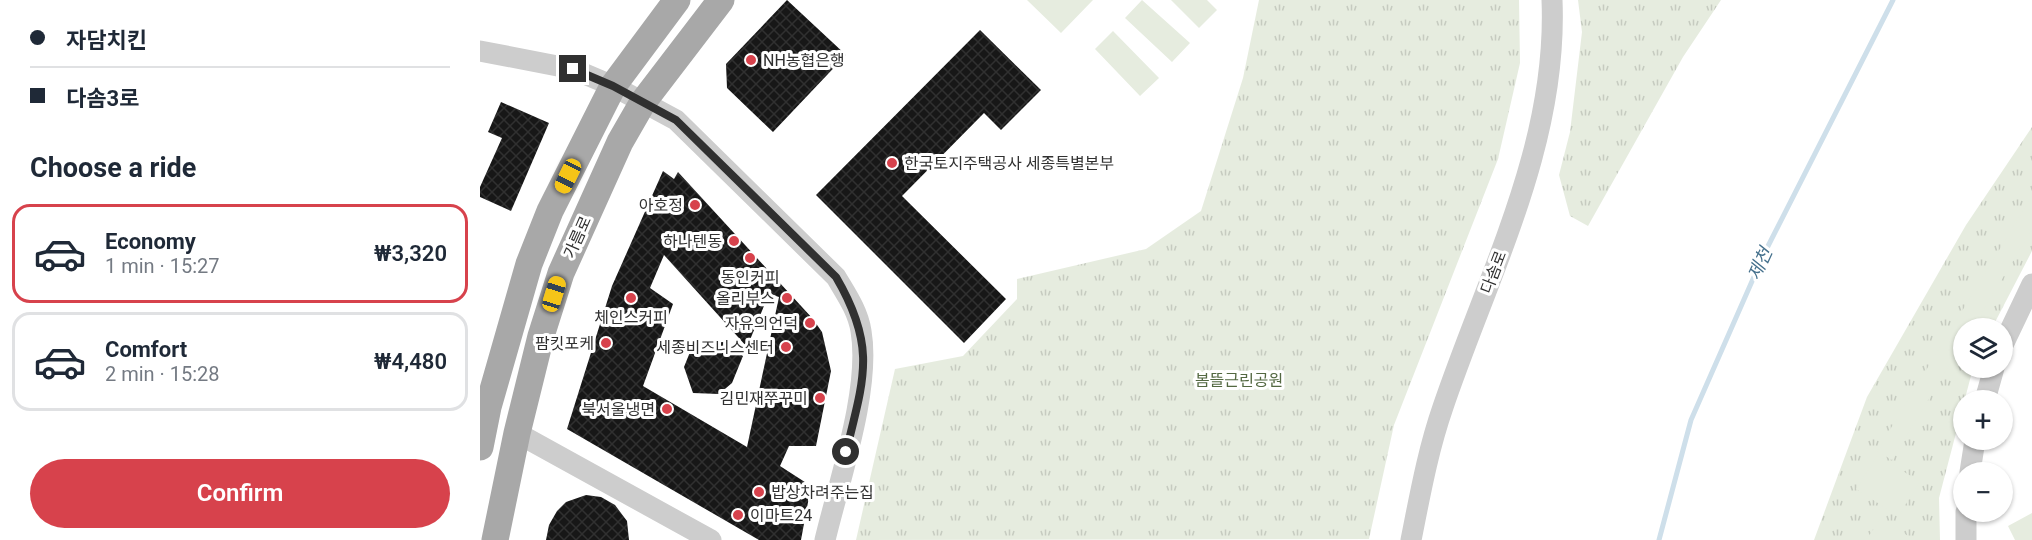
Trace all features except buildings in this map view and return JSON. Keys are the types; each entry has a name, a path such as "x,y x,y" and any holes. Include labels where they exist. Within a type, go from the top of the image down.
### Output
{"main road":[{"name":"가름로","path":"480,447 484,405 529,264 550,211 613,86 677,0"},
{"name":"가름로","path":"495,540 517,433 561,273 620,142 643,102 722,0"}],"street":[{"name":"다솜로","path":"1411,540 1423,479 1442,409 1526,184 1549,85 1552,0"},
{"path":"480,51 573,69 613,86 676,120 836,277 854,308 861,329 863,379 825,540"},
{"path":"2013,324 2032,284"},
{"path":"517,433 711,540"},
{"path":"1966,522 1966,540"}],"green space":[{"path":"1027,0 1093,0 1061,33"},
{"path":"1142,0 1190,43 1172,62 1125,18"},
{"path":"1171,0 1207,0 1217,10 1199,28"},
{"name":"봄뜰근린공원","path":"1259,0 1519,0 1520,63 1498,159 1394,425 1369,539 856,540 895,369 963,356 1017,299 1017,279 1146,249 1201,211 1243,78"},
{"path":"1578,0 1721,0 1683,57 1588,226 1570,216 1559,175 1570,132 1582,32"},
{"path":"1113,31 1159,78 1140,96 1095,49"},
{"path":"2032,127 2032,251 1997,318 1953,318 1953,378 1970,378 1967,390 1953,390 1953,444 1939,498 1940,540 1814,540 1867,397 1966,225"},
{"path":"2032,196 2032,230 1978,318 1958,318"},
{"path":"1953,326 1953,359 1892,460 1877,451"},
{"path":"1878,455 1920,482 1898,516 1856,489"},
{"path":"2032,513 2032,540 2015,540 2008,526"},
{"path":"1881,518 1914,540 1866,540"}],"waterway":[{"name":"제천","path":"1659,540 1691,420 1764,254 1893,0"}],"place":[{"name":"NH농협은행","path":"751,60"},
{"name":"한국토지주택공사 세종특별본부","path":"892,163"},
{"name":"아호정","path":"695,205"},
{"name":"하나텐동","path":"734,241"},
{"name":"동인커피","path":"750,258"},
{"name":"체인스커피","path":"631,298"},
{"name":"올리부스","path":"787,298"},
{"name":"자유의언덕","path":"810,323"},
{"name":"팜킷포케","path":"606,343"},
{"name":"세종비즈니스센터","path":"786,347"},
{"name":"김민재쭈꾸미","path":"820,398"},
{"name":"북서울냉면","path":"667,409"},
{"name":"밥상차려주는집","path":"759,492"},
{"name":"이마트24","path":"738,515"}],"route":[{"path":"573,69 613,86 676,120 836,277 854,308 861,329 864,354 863,379 846,452"}]}
